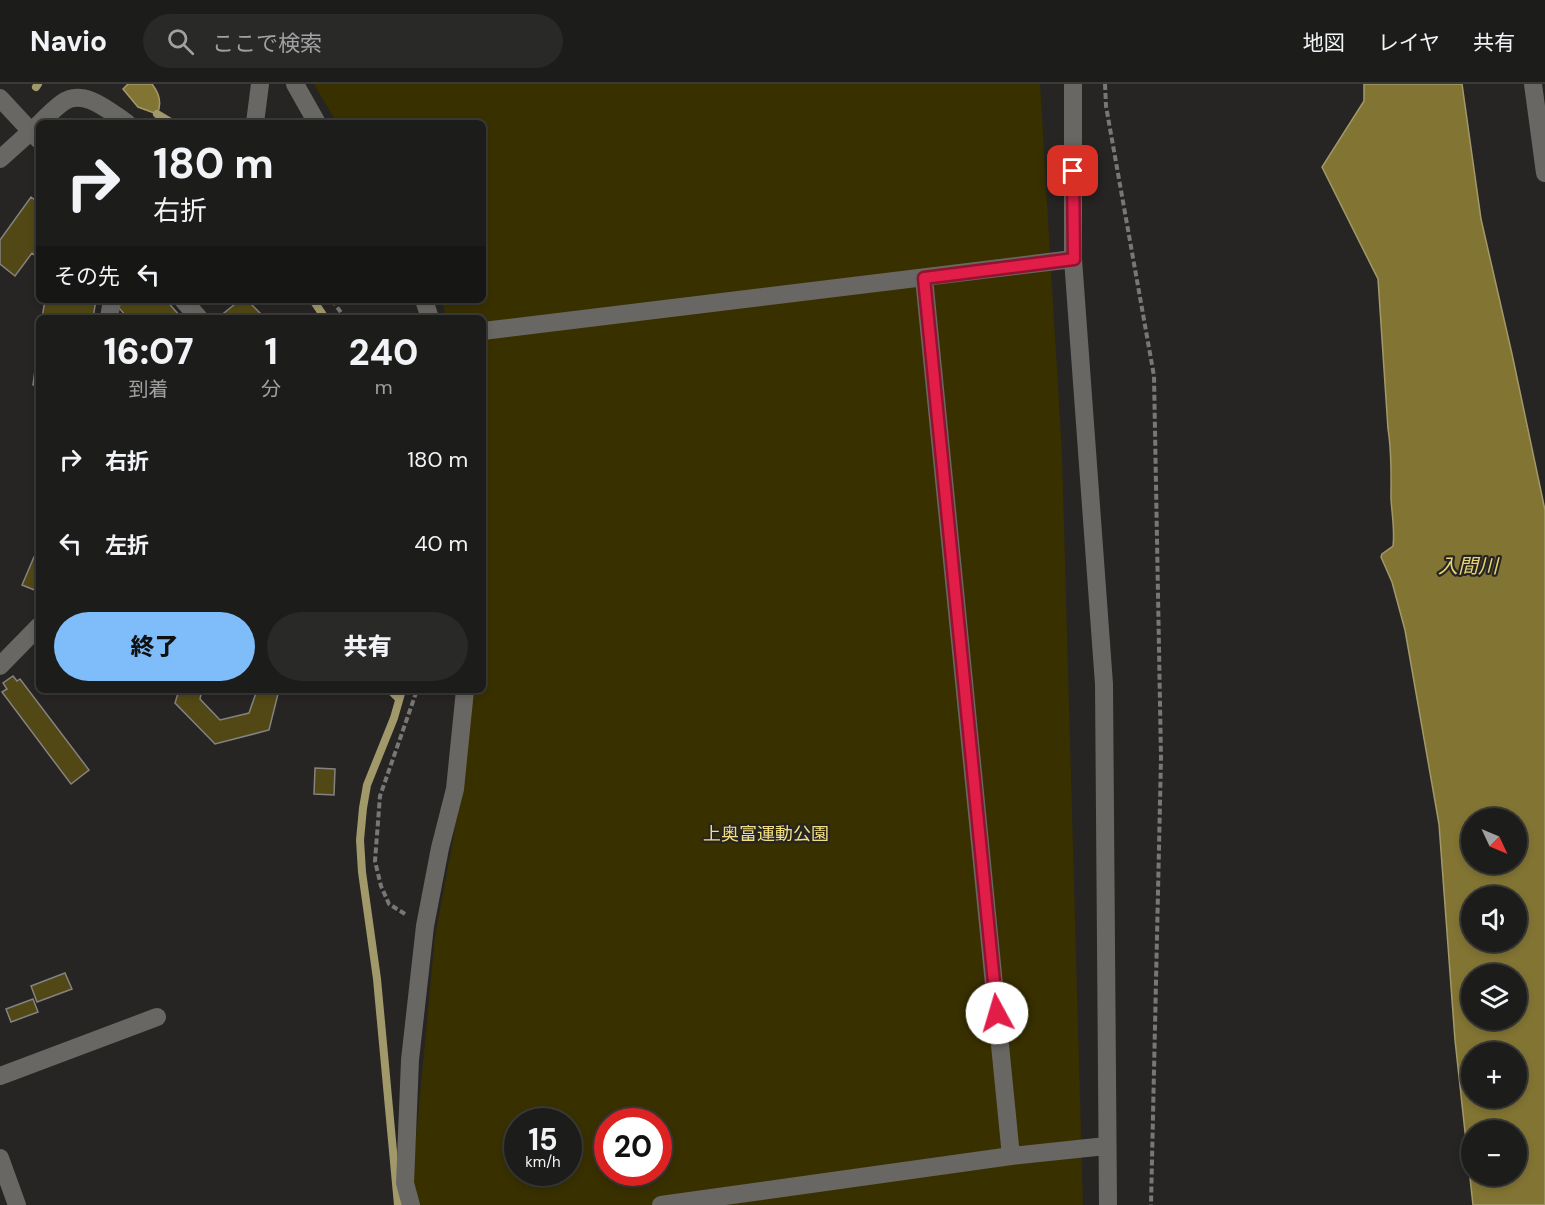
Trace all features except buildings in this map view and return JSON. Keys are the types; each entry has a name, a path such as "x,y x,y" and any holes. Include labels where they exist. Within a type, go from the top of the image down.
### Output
{"street":[{"path":"255,120 260,84"},
{"path":"295,84 315,120"},
{"path":"1072,84 1074,259 1104,684 1108,1205"},
{"path":"1533,84 1545,173"},
{"path":"46,120 63,102 74,97 90,99 122,120"},
{"path":"0,98 36,129"},
{"path":"0,159 36,131"},
{"path":"486,331 1074,259"},
{"path":"924,278 1011,1156"},
{"path":"186,303 196,315"},
{"path":"0,666 36,629"},
{"path":"411,1205 405,1183 410,1060 425,926 440,848 455,789 465,693"},
{"path":"0,1076 157,1017"},
{"path":"661,1205 1011,1156 1106,1146"},
{"path":"0,1158 17,1205"}],"path":[{"path":"1105,84 1106,106 1154,376 1161,758 1151,1205"},
{"path":"416,693 380,796 375,861 381,886 389,904 425,926"}],"green space":[{"name":"上奥富運動公園","path":"314,84 1040,84 1062,455 1083,1205 418,1205 412,1179 435,937 462,791 473,693 486,693 486,315 445,315 441,303 486,303 486,120 335,120"}],"water":[{"path":"128,84 152,84 159,99 157,114 138,107 123,89"},
{"name":"入間川","path":"1364,84 1462,84 1481,219 1545,510 1545,1205 1473,1205 1471,1186 1527,1186 1527,1120 1464,1120 1462,1108 1527,1108 1527,1042 1461,1042 1461,1095 1439,824 1405,630 1392,582 1381,557 1393,546 1394,535 1391,455 1378,279 1322,167 1364,101"}],"waterway":[{"path":"157,114 167,120"},
{"path":"315,303 323,315"},
{"path":"393,693 399,699"},
{"path":"398,1205 377,979 362,872 360,840 367,785 394,718 401,693"}],"route":[{"path":"997,1013 924,278 1074,259 1073,171"}]}
